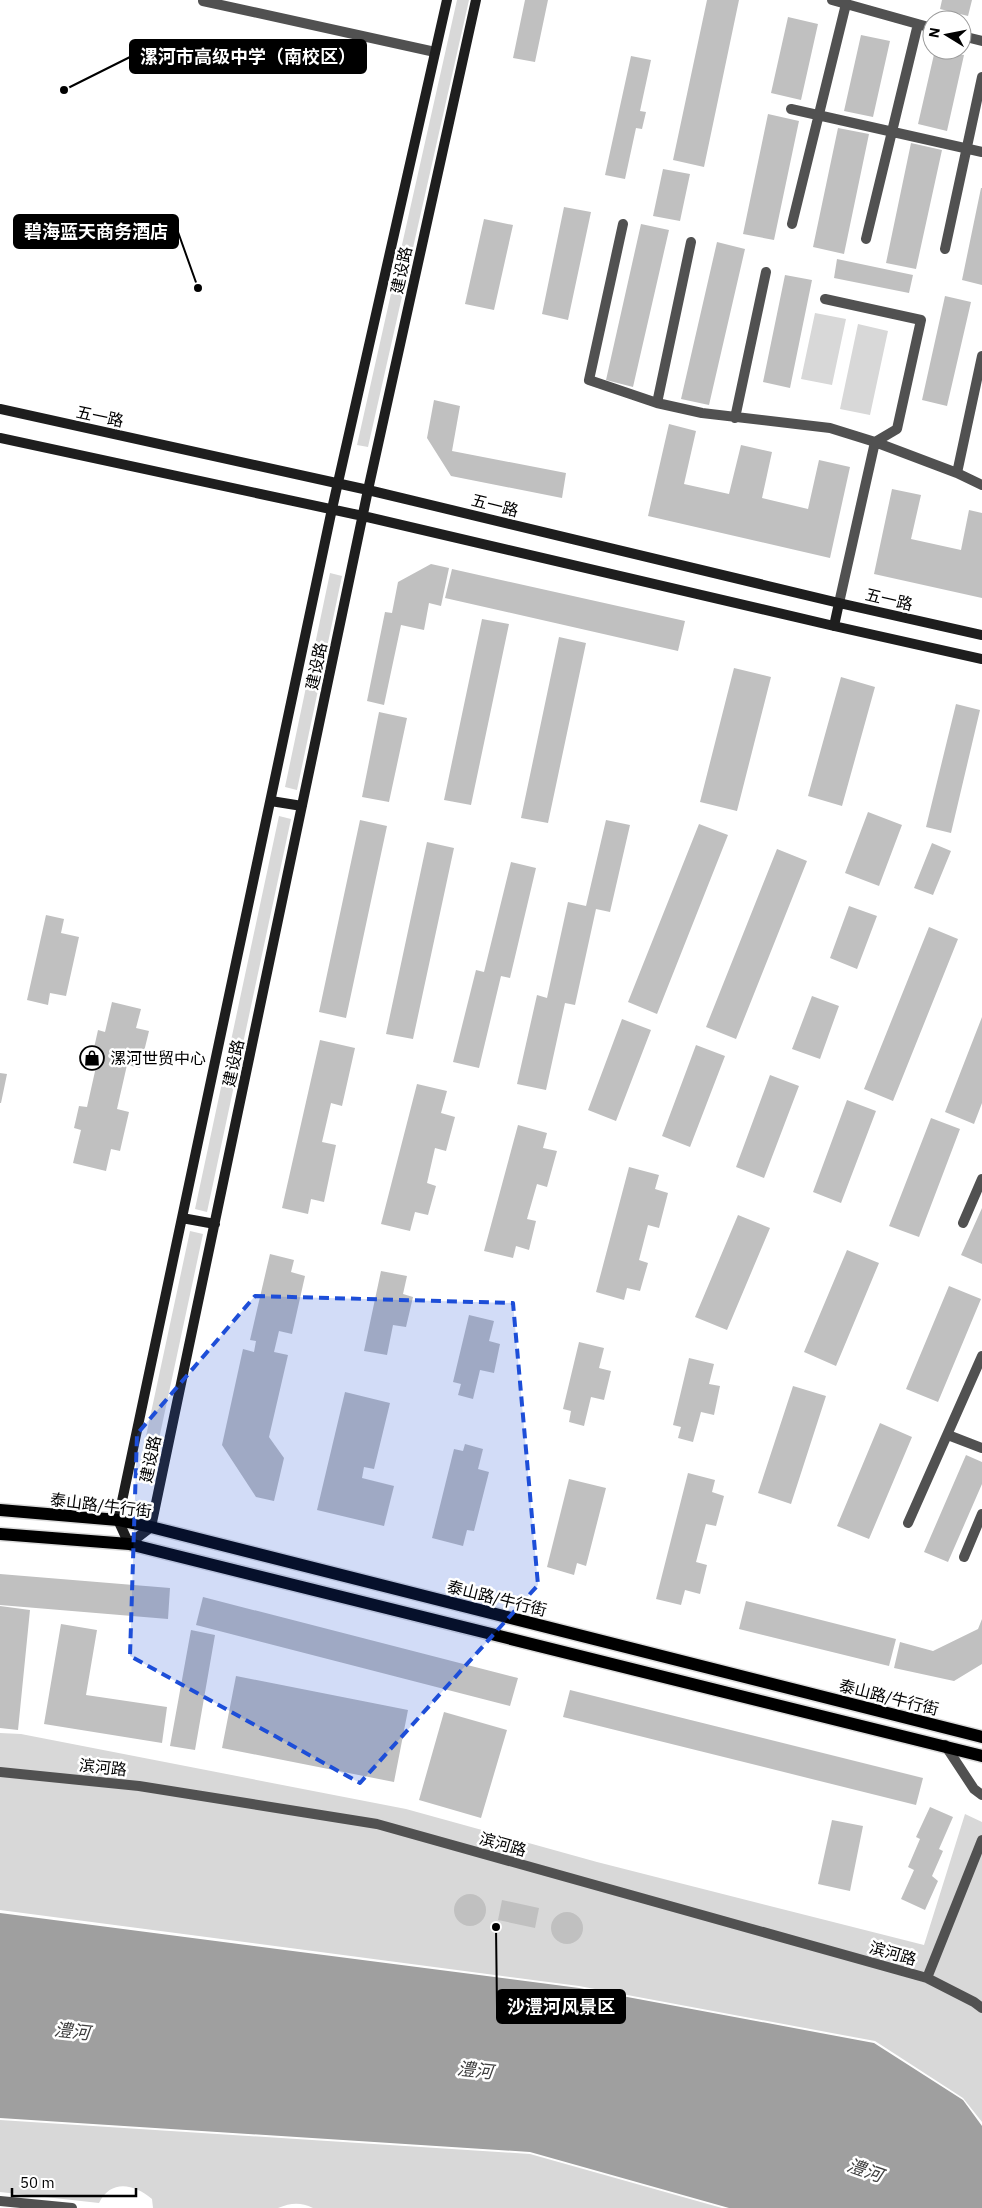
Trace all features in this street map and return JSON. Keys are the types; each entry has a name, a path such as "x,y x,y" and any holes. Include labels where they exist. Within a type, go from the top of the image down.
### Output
{"main road":[{"name":"泰山路/牛行街","path":"0,1510 118,1520 151,1527 982,1737"},
{"name":"泰山路/牛行街","path":"0,1534 129,1544 945,1745 982,1756"},
{"path":"951,1730 982,1728"},
{"path":"945,1745 982,1764"}],"street":[{"name":"建设路","path":"118,1520 332,509 447,0"},
{"name":"建设路","path":"151,1527 362,516 476,0"},
{"path":"832,0 922,25"},
{"path":"203,1 436,52"},
{"path":"792,224 846,4"},
{"path":"866,239 918,24"},
{"path":"945,249 982,77"},
{"path":"791,108 982,152"},
{"path":"623,224 589,380 657,404 735,418 830,428 875,442 957,473 982,486"},
{"path":"657,404 691,242"},
{"path":"735,418 766,272"},
{"path":"825,299 921,320 897,429 875,442 834,626"},
{"path":"957,473 982,356"},
{"name":"五一路","path":"0,409 368,490 839,603 982,635"},
{"path":"0,438 332,509 834,626 982,658"},
{"path":"271,800 302,806"},
{"path":"963,1223 982,1179"},
{"path":"182,1218 214,1224"},
{"path":"908,1523 982,1356"},
{"path":"948,1434 982,1448"},
{"path":"964,1556 982,1514"},
{"path":"118,1520 129,1544 151,1527"},
{"path":"945,1745 974,1789 982,1795"},
{"name":"滨河路","path":"0,1772 139,1786 377,1824 927,1978 982,2008"},
{"path":"927,1978 982,1840"},
{"path":"0,2201 72,2208"}],"highlighted area":[{"path":"255,1296 513,1303 538,1585 360,1783 130,1656 137,1434"}],"shaded area":[{"path":"457,0 469,0 368,447 357,445"},
{"path":"815,313 846,319 832,385 801,379"},
{"path":"858,324 888,331 870,415 840,409"},
{"path":"330,573 342,576 297,790 285,787"},
{"path":"279,816 291,819 207,1212 195,1209"},
{"path":"190,1231 203,1234 153,1467 140,1464"},
{"path":"0,1733 21,1734 406,1809 597,1862 924,1945 965,1814 982,1822 982,2122 963,2098 875,2041 579,1986 0,1910"},
{"path":"0,2120 530,2154 722,2208 313,2208 296,2204 278,2208 153,2208 152,2199 138,2190 123,2186 110,2190 99,2203 0,2192"}],"water":[{"name":"澧河","path":"0,1913 579,1988 874,2043 963,2100 982,2126 982,2208 729,2208 530,2152 0,2118"}],"building":[{"path":"525,0 548,0 535,62 513,58"},
{"path":"707,0 739,0 704,167 673,160"},
{"path":"942,0 972,0 970,10 940,9"},
{"path":"788,17 818,24 801,100 771,93"},
{"path":"861,35 890,41 873,117 844,111"},
{"path":"631,56 651,60 640,111 646,112 642,129 636,128 625,179 605,175"},
{"path":"933,60 963,60 947,131 918,124"},
{"path":"768,114 799,121 774,240 743,234"},
{"path":"838,128 869,134 844,254 813,247"},
{"path":"911,143 942,150 916,269 886,263"},
{"path":"663,169 690,174 680,221 653,216"},
{"path":"982,188 982,285 962,280"},
{"path":"564,207 591,212 568,320 542,314"},
{"path":"484,219 513,225 494,310 465,304"},
{"path":"641,224 669,230 633,387 606,380"},
{"path":"717,242 745,249 709,405 681,399"},
{"path":"837,259 913,275 909,293 834,278"},
{"path":"785,275 812,280 790,388 763,382"},
{"path":"945,296 971,302 947,406 922,400"},
{"path":"434,400 460,406 452,451 566,473 562,498 451,476 427,438"},
{"path":"669,424 696,431 684,484 729,494 741,445 772,452 762,498 808,509 819,460 850,467 830,558 648,516"},
{"path":"892,489 921,495 911,539 961,550 969,510 982,513 982,598 874,574"},
{"path":"431,564 449,568 441,606 429,603 424,630 401,625 384,705 367,701 385,612 392,613 398,582"},
{"path":"452,569 685,621 678,651 445,598"},
{"path":"482,619 509,624 471,805 444,800"},
{"path":"559,637 586,643 548,823 521,818"},
{"path":"734,668 771,677 737,811 700,802"},
{"path":"841,677 875,687 842,806 808,796"},
{"path":"956,704 980,710 951,833 926,827"},
{"path":"379,712 407,718 389,802 362,797"},
{"path":"868,812 902,825 879,886 845,873"},
{"path":"360,820 387,826 346,1018 319,1012"},
{"path":"606,820 630,825 610,912 596,909 575,1005 565,1003 546,1090 517,1084 537,995 547,998 568,902 586,906"},
{"path":"699,824 728,835 657,1014 628,1002"},
{"path":"427,842 454,848 413,1039 386,1034"},
{"path":"932,843 951,851 933,895 914,888"},
{"path":"777,849 807,861 736,1039 706,1027"},
{"path":"511,862 536,868 510,978 501,976 479,1068 453,1062 476,970 484,972"},
{"path":"849,906 877,916 857,969 830,958"},
{"path":"46,915 64,919 61,933 79,937 66,996 50,993 48,1005 27,1000"},
{"path":"929,927 958,939 893,1101 864,1089"},
{"path":"812,996 839,1006 820,1059 792,1049"},
{"path":"112,1002 141,1009 136,1028 149,1031 140,1068 127,1065 117,1109 129,1112 120,1151 111,1149 106,1171 73,1163 81,1130 74,1128 79,1106 87,1107 100,1049 94,1048 98,1030 105,1032"},
{"path":"982,1017 982,1103 974,1124 945,1112"},
{"path":"622,1019 651,1030 616,1121 588,1110"},
{"path":"320,1040 355,1048 342,1106 331,1103 322,1142 336,1145 324,1202 311,1199 308,1214 282,1208"},
{"path":"696,1045 725,1056 690,1147 662,1136"},
{"path":"0,1073 7,1074 1,1103 0,1103"},
{"path":"770,1075 799,1086 764,1178 736,1167"},
{"path":"417,1084 447,1091 441,1113 455,1117 446,1151 435,1148 427,1183 436,1186 428,1215 415,1212 410,1231 381,1224"},
{"path":"847,1100 876,1111 841,1203 813,1192"},
{"path":"931,1118 960,1129 919,1237 889,1226"},
{"path":"518,1125 547,1133 543,1148 557,1151 547,1187 537,1184 527,1219 536,1221 529,1250 516,1246 513,1258 484,1251"},
{"path":"629,1167 659,1175 655,1189 668,1193 659,1228 648,1225 639,1260 648,1263 640,1291 627,1288 624,1300 596,1292"},
{"path":"982,1208 982,1264 961,1255"},
{"path":"738,1215 770,1228 727,1330 695,1317"},
{"path":"847,1250 879,1263 836,1366 804,1352"},
{"path":"270,1254 294,1260 291,1272 305,1276 292,1334 279,1331 274,1352 288,1355 269,1437 284,1458 274,1501 256,1497 222,1445 243,1349 254,1352 256,1341 250,1340"},
{"path":"381,1271 407,1276 403,1294 413,1297 406,1327 393,1325 387,1355 364,1351"},
{"path":"949,1286 981,1299 938,1402 906,1389"},
{"path":"469,1315 494,1321 489,1341 500,1344 494,1373 480,1370 473,1399 458,1395 461,1384 453,1382"},
{"path":"579,1342 604,1348 599,1368 611,1371 604,1400 591,1397 584,1426 569,1422 571,1411 563,1409"},
{"path":"689,1358 714,1364 709,1384 720,1386 714,1415 701,1412 693,1442 678,1438 681,1427 673,1425"},
{"path":"793,1386 826,1396 791,1504 758,1493"},
{"path":"345,1392 390,1403 374,1469 364,1467 362,1478 394,1486 384,1526 317,1510"},
{"path":"880,1423 912,1437 869,1539 837,1526"},
{"path":"465,1444 483,1449 478,1469 489,1472 474,1531 467,1530 463,1546 432,1538 454,1449 463,1451"},
{"path":"966,1455 982,1462 982,1484 948,1562 924,1552"},
{"path":"688,1473 715,1480 712,1492 724,1496 716,1526 706,1524 696,1562 707,1565 700,1594 685,1590 681,1605 656,1599"},
{"path":"569,1479 606,1488 586,1566 577,1563 574,1575 547,1567"},
{"path":"0,1574 170,1588 168,1619 0,1605"},
{"path":"203,1597 518,1678 510,1706 196,1625"},
{"path":"746,1601 896,1639 889,1666 739,1629"},
{"path":"0,1606 30,1610 18,1730 0,1728"},
{"path":"982,1619 982,1664 954,1681 894,1668 900,1642 933,1651 978,1629"},
{"path":"61,1624 97,1630 86,1695 167,1707 162,1743 44,1724"},
{"path":"191,1630 215,1635 195,1750 170,1746"},
{"path":"236,1676 408,1710 394,1782 222,1748"},
{"path":"570,1690 923,1778 916,1805 563,1717"},
{"path":"444,1712 507,1730 481,1818 419,1800"},
{"path":"930,1807 953,1817 939,1849 943,1851 932,1876 938,1881 925,1910 901,1899 914,1870 908,1867 920,1839 916,1837"},
{"path":"832,1820 863,1826 850,1891 818,1884"},
{"path":"470,1894 476,1895 481,1899 485,1904 485,1916 481,1921 476,1925 470,1926 464,1925 459,1921 455,1916 454,1910 455,1904 459,1899 464,1895"},
{"path":"502,1900 539,1908 535,1928 498,1920"},
{"path":"567,1912 573,1913 578,1917 582,1922 582,1934 578,1939 573,1943 567,1944 561,1943 556,1939 552,1934 551,1928 552,1922 556,1917 561,1913"}],"place":[{"name":"漯河市高级中学（南校区）","path":"64,90"},
{"name":"碧海蓝天商务酒店","path":"198,288"},
{"name":"漯河世贸中心","path":"92,1058"},
{"name":"沙澧河风景区","path":"496,1927"}]}
